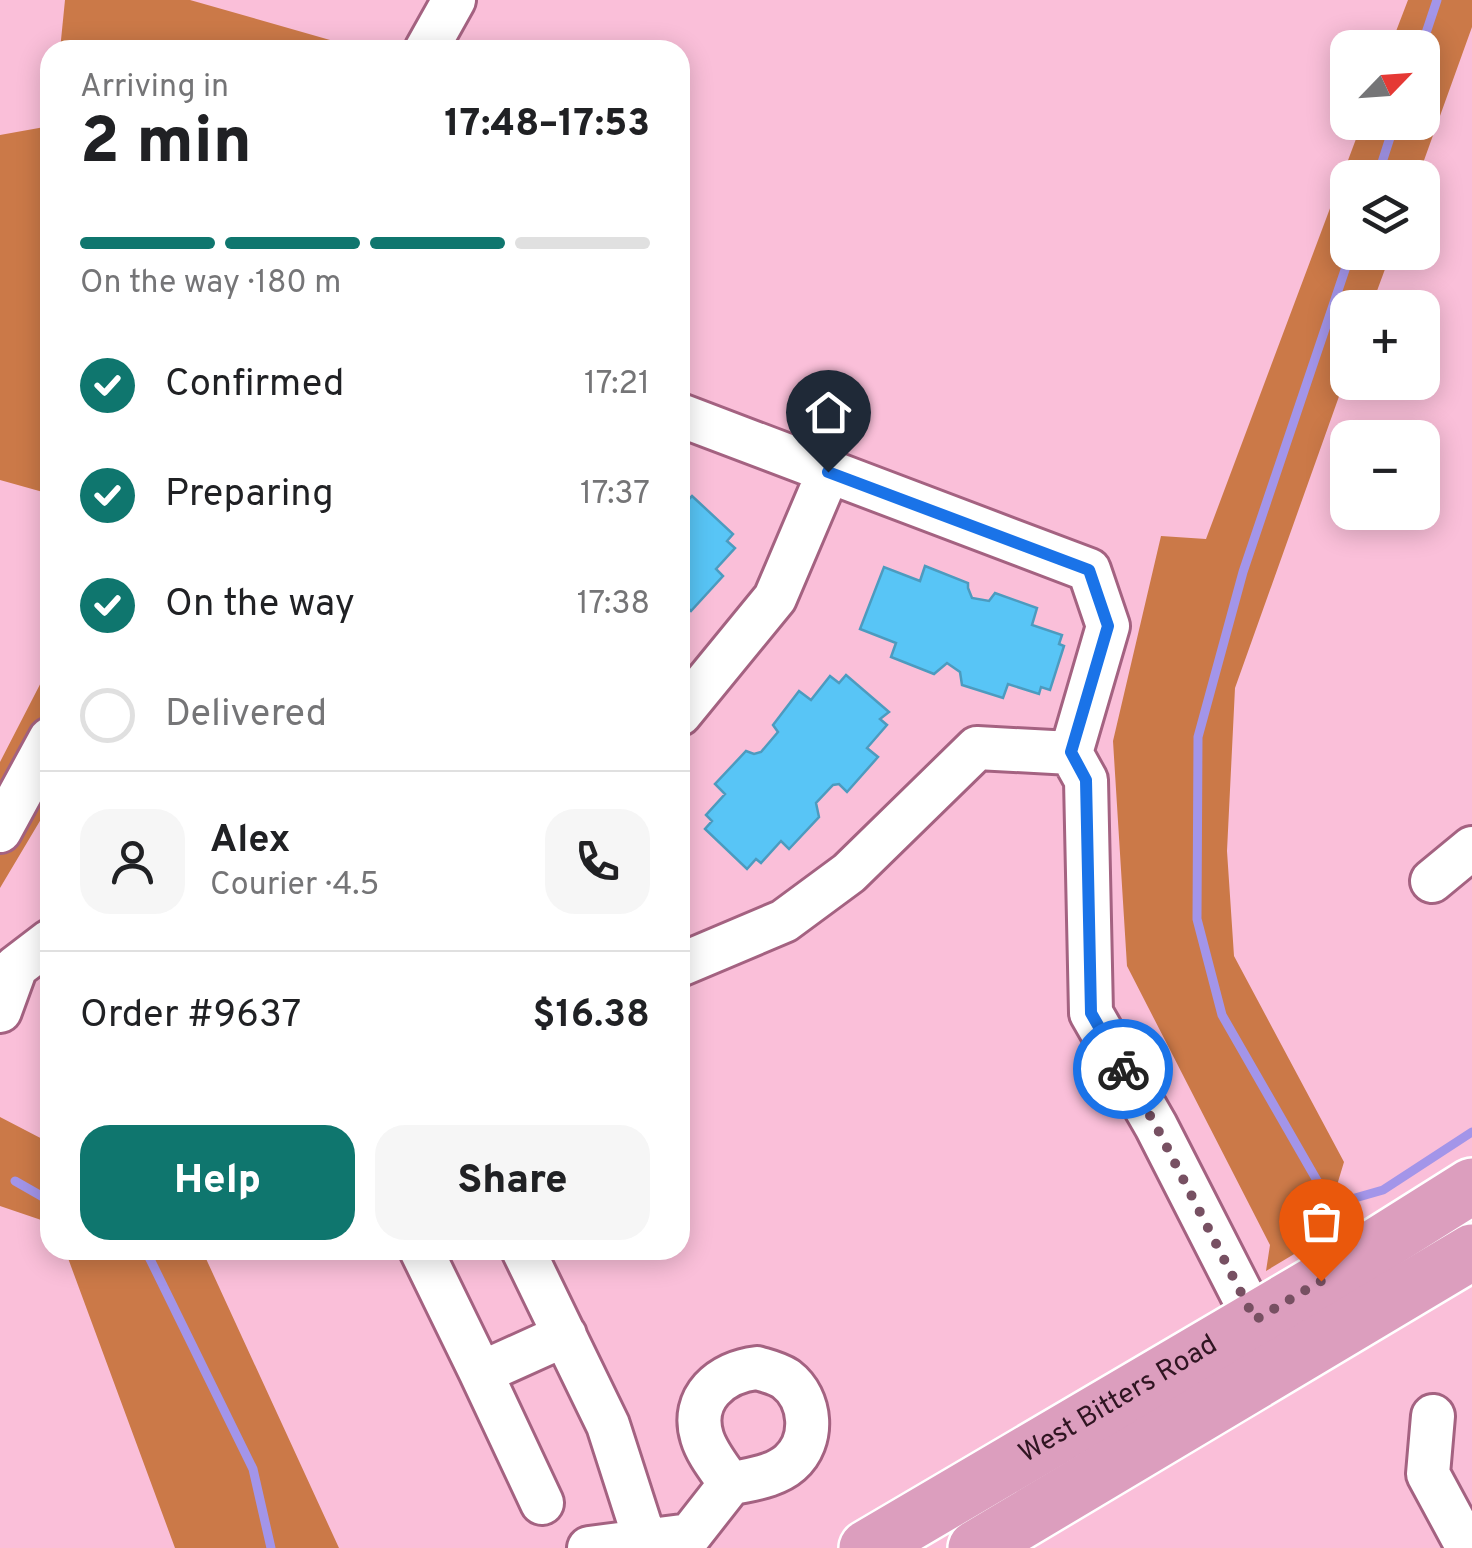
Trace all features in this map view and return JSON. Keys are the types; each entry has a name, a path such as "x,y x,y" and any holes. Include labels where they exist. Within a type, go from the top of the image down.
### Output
{"main road":[{"name":"West Bitters Road","path":"867,1548 1255,1320 1466,1204"},
{"name":"West Bitters Road","path":"976,1548 1472,1252"}],"street":[{"path":"432,40 454,0"},
{"path":"690,419 1089,570 1108,626 1071,752 1086,780 1091,1013 1156,1126 1255,1320"},
{"path":"690,702 775,598 828,472"},
{"path":"690,960 797,912 849,873 977,748 1071,752"},
{"path":"0,831 40,757"},
{"path":"1432,881 1472,848"},
{"path":"0,1012 16,967 40,949"},
{"path":"425,1260 542,1503"},
{"path":"528,1260 608,1425 645,1540"},
{"path":"481,1373 565,1335"},
{"path":"1433,1416 1428,1474 1468,1548"},
{"path":"589,1548 690,1535 730,1484"}],"shaded area":[{"path":"65,0 190,0 330,40 61,40"},
{"path":"1408,0 1472,0 1472,27 1440,116 1440,30 1397,30"},
{"path":"40,128 40,491 0,480 0,135"},
{"path":"1356,140 1431,140 1424,160 1348,160"},
{"path":"1330,208 1330,270 1385,270 1377,290 1330,290 1330,400 1338,400 1235,688 1227,851 1234,956 1344,1162 1321,1238 1266,1271 1270,1245 1127,966 1113,741 1161,536 1206,539"},
{"path":"40,684 40,821 0,888 0,762"},
{"path":"0,1117 40,1138 40,1220 0,1206"},
{"path":"69,1260 207,1260 339,1548 175,1548"}],"building":[{"path":"690,498 733,534 727,541 735,548 716,569 723,576 691,611 690,610"},
{"path":"925,566 968,583 972,598 989,601 995,593 1037,608 1032,625 1062,635 1059,644 1064,646 1050,690 1041,687 1039,694 1008,684 1003,698 962,685 960,672 947,663 934,674 891,657 896,643 860,629 884,567 920,581"},
{"path":"846,675 889,712 880,719 887,725 867,748 878,757 847,792 839,784 833,785 816,803 819,817 789,849 781,841 761,863 756,859 747,869 705,829 712,821 706,815 725,794 715,784 746,751 761,752 778,732 773,725 799,691 811,700 830,676 839,683"}],"waterway":[{"path":"1427,30 1437,0"},
{"path":"1383,160 1389,140"},
{"path":"1345,270 1243,572 1198,737 1197,919 1222,1015 1319,1184 1348,1200 1383,1190 1472,1132"},
{"path":"15,1181 40,1195"},
{"path":"150,1260 253,1469 271,1548"}],"way so far":[{"path":"1123,1069 1255,1320 1321,1281"}],"route":[{"path":"828,472 1089,570 1108,626 1071,752 1086,780 1091,1013 1123,1069"}]}
